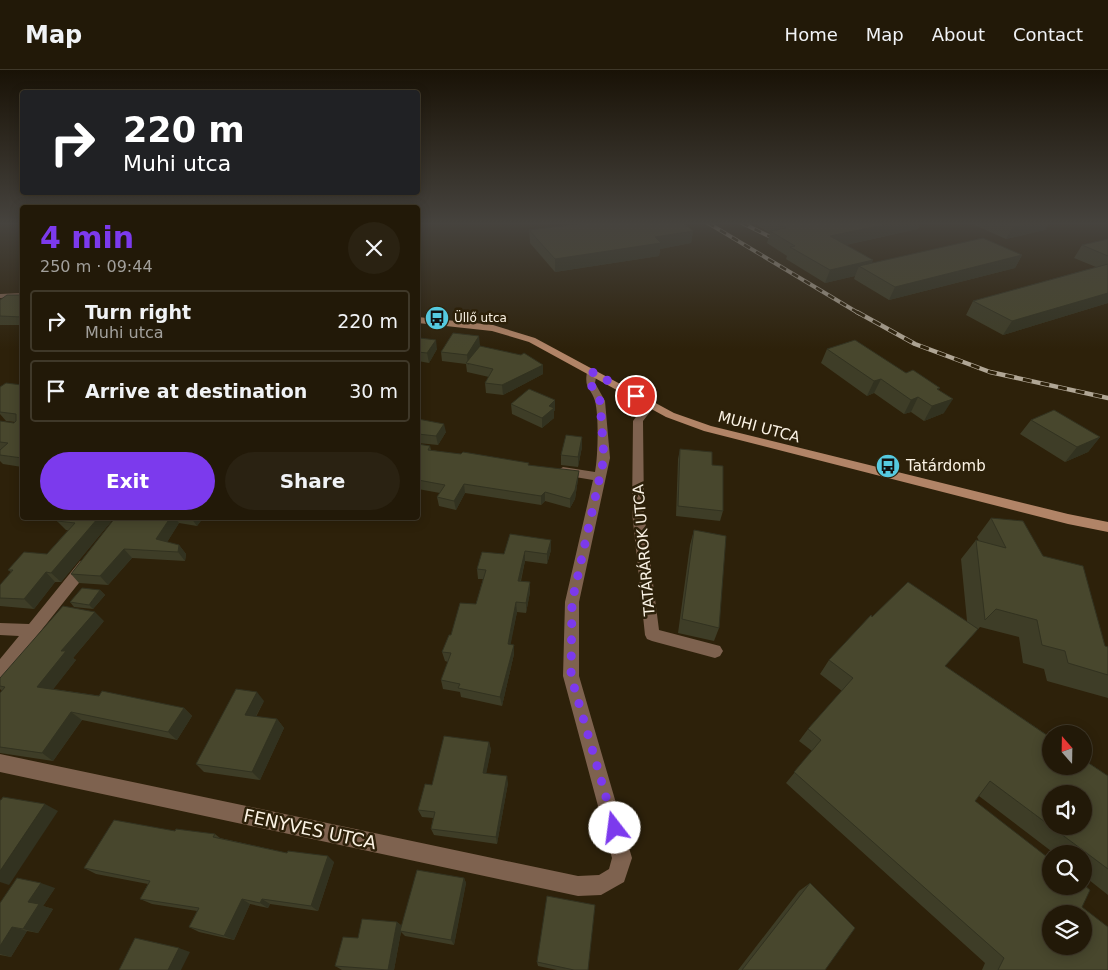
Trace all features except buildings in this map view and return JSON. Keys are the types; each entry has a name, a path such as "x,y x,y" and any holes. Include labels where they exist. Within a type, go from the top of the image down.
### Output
{"main road":[{"name":"MUHI UTCA","path":"420,320 494,328 532,340 670,414 744,440 1108,527"}],"street":[{"path":"0,296 20,295"},
{"path":"552,469 600,477 604,458 600,401 590,383 592,372"},
{"name":"TATÁRÁROK UTCA","path":"651,404 638,421 638,512 652,636 715,651"},
{"name":"FENYVES UTCA","path":"0,763 578,886 601,885 617,875 622,858 571,676 572,602 600,477"},
{"path":"0,671 92,555"},
{"path":"0,628 33,630"}],"railway":[{"path":"778,265 860,314"},
{"path":"857,312 915,344 990,372 1108,398"}],"place":[{"name":"Üllő utca","path":"437,318"},
{"name":"Tatárdomb","path":"888,466"}],"route":[{"path":"615,828 571,676 572,602 604,458 600,401 589,379 592,372 636,396"}]}
